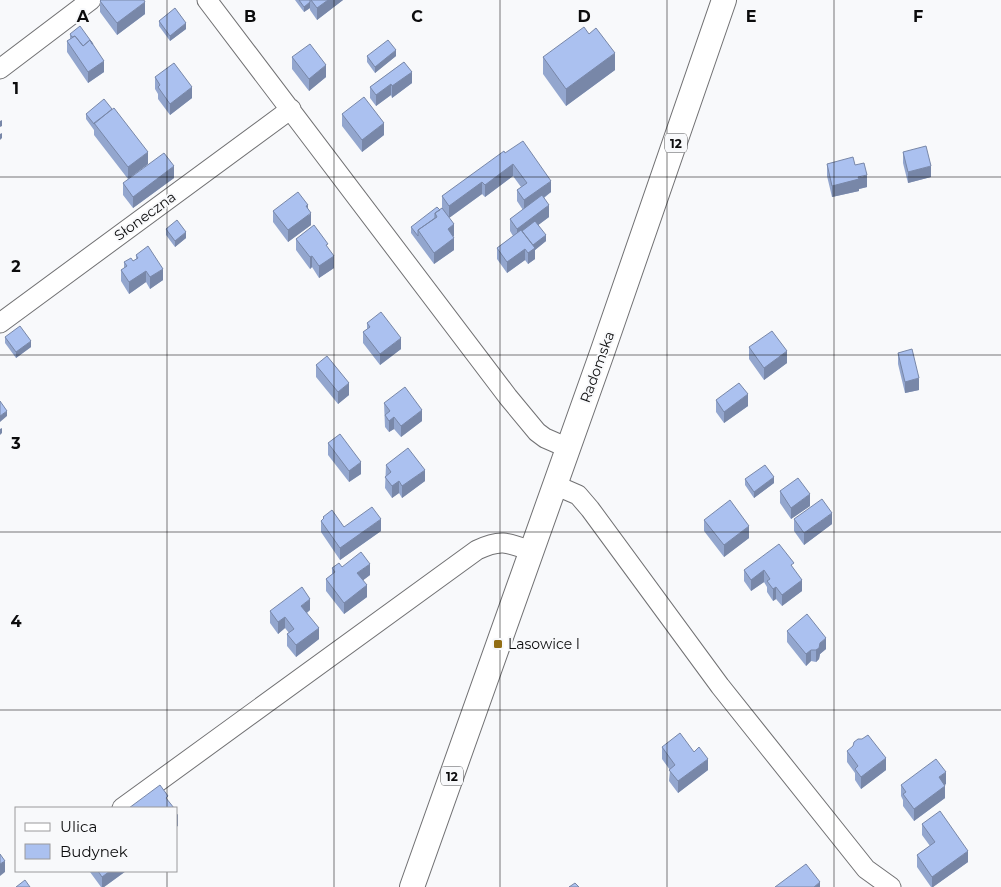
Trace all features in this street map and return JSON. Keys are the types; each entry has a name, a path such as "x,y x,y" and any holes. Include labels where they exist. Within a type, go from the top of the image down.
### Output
{"main road":[{"name":"Radomska","path":"568,448 626,286 724,0"},
{"name":"12","path":"412,887 568,448"}],"street":[{"path":"0,69 92,0"},
{"path":"207,0 508,397 537,432 545,438 568,448"},
{"name":"Słoneczna","path":"0,324 291,109"},
{"path":"554,485 578,495 590,509 720,686 866,869 891,887"},
{"path":"123,807 477,550 491,543 503,542 531,551"}],"building":[{"path":"101,0 144,0 145,2 117,23"},
{"path":"299,0 310,0 310,2 304,7"},
{"path":"311,0 328,0 317,8"},
{"path":"175,8 186,23 170,36 159,21"},
{"path":"80,26 93,44 90,40 83,46 75,36 72,37 70,34"},
{"path":"584,27 589,34 596,28 615,53 566,89 543,57"},
{"path":"75,36 83,46 90,40 104,61 88,72 67,41"},
{"path":"388,40 396,50 375,67 367,56"},
{"path":"310,44 326,65 309,79 292,57"},
{"path":"404,62 412,72 376,95 370,87"},
{"path":"174,63 192,87 170,104 158,87 160,85 155,77"},
{"path":"364,97 384,123 362,140 342,114"},
{"path":"104,99 112,109 94,124 86,114"},
{"path":"114,108 148,152 128,167 94,123"},
{"path":"523,141 551,181 524,200 517,190 527,183 513,164 485,185 482,182 449,206 442,196 504,151 505,153"},
{"path":"926,146 931,166 908,172 903,152"},
{"path":"164,153 174,166 133,197 123,183"},
{"path":"853,157 855,165 864,163 867,175 832,186 827,164"},
{"path":"298,192 308,205 306,206 311,213 288,230 273,211"},
{"path":"542,195 549,205 517,229 510,219"},
{"path":"437,207 440,210 435,213 435,218 418,230 418,236 411,227"},
{"path":"442,208 454,224 448,229 454,238 434,253 418,230 437,217 435,213"},
{"path":"177,220 186,232 175,241 166,229"},
{"path":"535,221 546,235 533,245 522,231"},
{"path":"314,225 334,256 319,266 296,239"},
{"path":"521,230 535,248 528,253 525,249 507,262 497,248"},
{"path":"148,246 163,269 150,277 146,271 129,282 121,270 127,266 124,262 131,258 133,261 138,258 136,255"},
{"path":"381,312 401,338 380,354 363,332 370,327 367,323"},
{"path":"20,326 31,341 16,352 5,337"},
{"path":"772,331 787,351 764,368 749,347"},
{"path":"912,349 919,378 905,382 898,353"},
{"path":"327,356 349,383 338,392 316,365"},
{"path":"739,383 748,394 724,412 716,400"},
{"path":"405,387 422,410 401,426 394,417 389,421 385,415 390,411 384,403"},
{"path":"0,401 7,411 0,416"},
{"path":"340,434 361,462 349,471 328,443"},
{"path":"408,448 425,470 402,486 399,481 392,486 385,477 391,472 386,465"},
{"path":"765,465 774,477 754,492 745,479"},
{"path":"798,478 810,494 791,508 780,491"},
{"path":"822,499 832,513 804,533 794,519"},
{"path":"730,500 749,526 724,545 704,520"},
{"path":"372,507 381,519 340,548 321,521 332,510 344,527"},
{"path":"779,544 794,563 791,565 802,580 782,595 776,587 773,589 767,581 770,579 764,570 751,580 744,570"},
{"path":"361,552 370,564 357,573 367,585 344,603 326,579 335,572 332,568 339,563 342,567"},
{"path":"302,587 310,599 301,606 319,628 296,645 287,634 294,629 285,617 278,622 270,611"},
{"path":"807,614 826,638 820,643 819,648 811,650 806,654 787,631"},
{"path":"680,733 694,752 699,747 708,759 678,781 669,770 675,765 662,747"},
{"path":"868,735 886,758 861,777 855,769 858,766 847,751 853,746 854,742"},
{"path":"936,759 946,772 939,777 945,786 914,809 903,794 906,792 901,785"},
{"path":"160,785 168,796 166,798 173,807 130,807"},
{"path":"940,811 968,851 932,877 917,855 935,842 922,824"},
{"path":"0,854 5,861 0,864"},
{"path":"806,864 820,882 814,887 775,887"},
{"path":"99,872 109,872 102,877"},
{"path":"25,880 30,887 16,887"},
{"path":"575,883 579,887 569,887"}],"place":[{"name":"Lasowice I","path":"498,644"}]}
